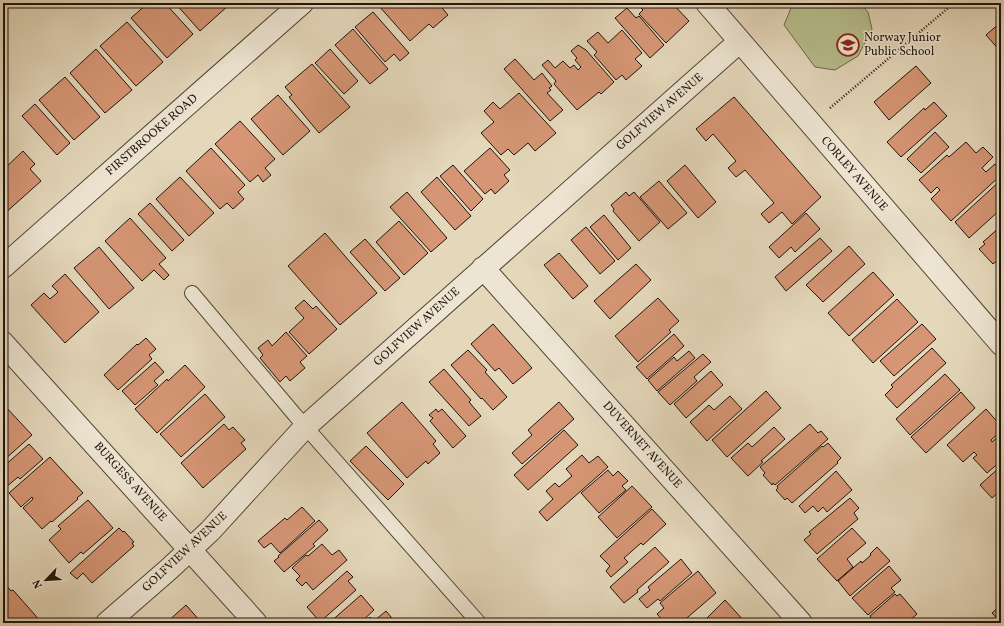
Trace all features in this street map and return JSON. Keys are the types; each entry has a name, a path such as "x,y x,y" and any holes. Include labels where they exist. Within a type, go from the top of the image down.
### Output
{"street":[{"name":"FIRSTBROOKE ROAD","path":"3,267 302,3"},
{"name":"CORLEY AVENUE","path":"707,3 739,42 1001,344"},
{"name":"GOLFVIEW AVENUE","path":"107,623 210,531 305,427 739,42"},
{"name":"DUVERNET AVENUE","path":"483,268 801,623"},
{"name":"BURGESS AVENUE","path":"3,342 256,623"}],"lane":[{"path":"192,292 305,427 479,623"}],"path":[{"path":"825,113 954,3"}],"green space":[{"path":"793,3 860,3 868,12 872,29 858,56 835,70 815,67 784,25"}],"building":[{"path":"148,3 165,3 193,34 167,58 131,18"},
{"path":"175,3 227,3 229,5 200,31"},
{"path":"382,3 438,3 448,15 433,28 429,24 410,41 379,6"},
{"path":"637,3 672,3 689,21 666,43 639,14 643,10"},
{"path":"627,8 636,18 639,16 664,45 650,58 615,18"},
{"path":"373,12 409,53 400,61 394,54 385,62 355,27"},
{"path":"127,22 163,62 136,86 100,46"},
{"path":"1001,22 1001,52 986,35"},
{"path":"353,29 388,69 370,84 335,45"},
{"path":"622,30 642,53 635,59 642,66 626,80 622,75 616,80 594,55 597,52 587,41 598,32 608,43"},
{"path":"578,45 586,50 614,82 601,94 599,92 577,110 554,84 556,81 542,65 548,60 555,68 563,61 570,68 574,65 578,70 581,67 575,60 577,58 571,51"},
{"path":"96,49 132,90 105,113 70,73"},
{"path":"330,49 358,81 344,94 315,63"},
{"path":"515,59 534,80 542,73 552,86 549,88 551,90 547,93 563,110 550,121 504,69"},
{"path":"312,64 350,107 319,133 289,97 292,95 285,87"},
{"path":"916,66 931,83 889,120 874,102"},
{"path":"65,77 100,117 74,140 39,100"},
{"path":"519,93 556,133 535,151 528,143 514,155 508,149 501,155 481,133 494,122 484,111 493,102 500,109"},
{"path":"278,95 310,131 283,155 251,119"},
{"path":"734,97 821,197 792,224 782,212 769,223 761,214 774,203 745,170 736,177 728,168 736,161 713,134 706,141 696,129"},
{"path":"934,102 947,116 901,157 887,142 924,108 925,110"},
{"path":"35,104 70,143 57,155 22,116"},
{"path":"240,121 275,159 265,168 271,175 263,182 258,175 250,182 215,144"},
{"path":"935,132 949,147 921,173 907,159"},
{"path":"966,142 976,153 983,147 993,157 982,168 986,172 995,164 1001,171 1001,175 951,221 931,199 940,190 937,187 931,193 919,180 947,155 949,157"},
{"path":"211,148 245,185 238,192 244,199 233,209 227,203 220,209 186,171"},
{"path":"490,148 510,170 504,175 509,181 495,194 491,189 485,194 464,171"},
{"path":"3,150 7,156 3,159"},
{"path":"23,151 35,164 30,169 41,181 3,215 3,170"},
{"path":"453,165 483,199 471,211 440,176"},
{"path":"685,165 716,202 698,218 667,181"},
{"path":"180,177 214,213 189,236 156,199"},
{"path":"437,177 471,216 455,230 421,192"},
{"path":"1001,180 1001,209 969,238 955,222"},
{"path":"659,181 687,213 668,229 640,197"},
{"path":"407,192 447,238 431,252 390,207"},
{"path":"626,192 629,196 634,192 660,222 639,241 613,211 614,209 611,205"},
{"path":"150,203 184,240 172,251 138,214"},
{"path":"806,213 820,229 795,252 791,247 779,258 769,247"},
{"path":"604,215 631,248 618,260 590,227"},
{"path":"130,218 166,258 159,264 169,275 164,280 154,270 142,281 105,241"},
{"path":"399,221 428,253 404,275 376,242"},
{"path":"1001,226 1001,257 993,264 979,249 985,244 983,242"},
{"path":"586,227 615,261 600,274 571,240"},
{"path":"325,233 377,293 340,325 288,266"},
{"path":"820,238 832,251 786,291 775,277"},
{"path":"365,239 400,278 385,291 350,252"},
{"path":"849,246 865,264 823,302 806,285"},
{"path":"99,247 134,288 109,309 74,268"},
{"path":"559,253 588,286 573,299 544,265"},
{"path":"636,264 651,280 610,319 594,301"},
{"path":"873,272 894,295 849,336 828,313"},
{"path":"65,274 99,312 65,343 31,305 44,293 50,299 58,292 52,286"},
{"path":"658,298 679,321 669,330 671,332 638,362 615,336"},
{"path":"897,299 918,322 873,363 852,340"},
{"path":"304,300 313,309 316,306 337,329 309,354 289,332 304,318 295,308"},
{"path":"493,324 532,368 513,384 499,368 495,371 471,344"},
{"path":"922,324 936,339 894,376 880,361"},
{"path":"286,332 307,356 300,362 305,368 290,381 286,376 280,382 260,358 263,355 258,348 268,340 272,346"},
{"path":"674,334 684,346 647,379 636,367"},
{"path":"146,338 156,349 149,355 152,359 118,390 104,375 137,344 138,345"},
{"path":"932,348 946,363 897,408 885,395 893,387 891,385"},
{"path":"468,350 487,370 485,372 507,397 493,410 482,398 481,399 451,365"},
{"path":"689,351 695,358 657,391 648,380 674,357 677,361"},
{"path":"703,354 711,362 694,377 697,381 670,405 658,392"},
{"path":"155,362 164,372 154,381 158,385 135,405 122,391"},
{"path":"185,365 205,387 157,433 135,409 167,379 168,381"},
{"path":"444,369 471,400 469,402 481,416 469,426 429,382"},
{"path":"711,371 723,385 686,418 674,404"},
{"path":"945,374 960,390 910,435 896,419"},
{"path":"766,391 781,408 727,457 712,440"},
{"path":"961,392 975,408 926,453 911,437"},
{"path":"205,394 225,417 181,457 160,434"},
{"path":"730,396 742,409 707,441 690,422 709,405 714,410"},
{"path":"402,402 436,441 433,444 440,453 428,464 426,461 407,478 367,433"},
{"path":"559,402 574,419 522,464 512,453 532,435 528,430"},
{"path":"3,405 32,435 3,461"},
{"path":"436,409 438,412 442,409 466,436 453,448 430,421 433,418 429,415"},
{"path":"986,409 1001,426 1001,431 991,440 992,442 1001,434 1001,461 987,473 973,458 977,455 974,452 963,462 947,445"},
{"path":"224,424 229,430 233,427 245,440 241,443 246,449 203,488 181,463"},
{"path":"810,424 818,433 821,431 828,439 775,485 773,483 772,485 763,475 765,473 760,467"},
{"path":"774,427 785,439 761,461 763,462 748,476 731,458 748,443 752,447"},
{"path":"564,430 578,445 528,490 514,475"},
{"path":"828,443 841,458 837,462 838,463 792,503 787,498 785,500 776,490 778,488 777,486 822,446 823,447"},
{"path":"29,444 43,459 20,479 18,477 5,488 3,486 3,467"},
{"path":"366,446 404,484 388,500 350,461"},
{"path":"582,455 589,463 598,456 608,467 547,521 539,512 553,499 546,491 555,483 559,487 572,476 566,469"},
{"path":"50,457 83,493 52,522 51,521 42,529 23,508 33,499 32,497 21,507 9,493"},
{"path":"1001,466 1001,490 992,498 980,485"},
{"path":"608,470 613,476 618,471 628,481 622,486 626,490 599,513 581,493"},
{"path":"836,471 852,490 827,512 823,507 818,512 813,506 805,513 799,506"},
{"path":"632,486 652,507 617,538 598,517"},
{"path":"850,498 859,508 854,513 858,519 817,554 804,540 811,534 809,532"},
{"path":"88,500 113,528 83,554 81,552 69,563 49,540 61,529 58,526"},
{"path":"302,507 315,521 280,553 271,543 264,548 258,541 285,518 287,520"},
{"path":"652,509 666,524 643,545 641,543 624,558 628,562 611,577 606,571 610,566 600,556"},
{"path":"319,520 328,530 313,544 315,546 284,572 274,561"},
{"path":"119,528 123,532 124,531 134,542 132,543 134,546 92,583 83,573 77,579 70,573"},
{"path":"852,528 866,543 847,559 853,567 837,581 817,559"},
{"path":"322,544 332,555 339,550 347,560 313,590 306,582 302,586 296,580 300,576 292,568 306,555 308,556"},
{"path":"655,547 669,562 637,590 638,592 624,603 610,587"},
{"path":"877,547 890,561 850,596 838,581 861,561 862,563"},
{"path":"681,559 692,573 660,601 658,599 647,608 639,599 650,590 648,587"},
{"path":"889,566 901,580 891,588 895,592 868,615 852,598"},
{"path":"347,571 353,577 348,581 356,590 320,622 307,607"},
{"path":"698,571 716,593 681,623 678,623 674,618 668,623 665,623 657,614 664,608 660,603"},
{"path":"6,585 11,591 13,590 42,623 7,623 3,618 3,587"},
{"path":"895,594 897,596 900,594 917,614 907,623 875,623 870,616"},
{"path":"361,595 374,610 360,623 329,623"},
{"path":"725,600 746,623 702,623"},
{"path":"186,605 200,621 198,623 166,623"},
{"path":"1001,605 1001,623 992,613"},
{"path":"386,611 396,623 364,623 370,617 374,621"}],"place":[{"name":"Norway Junior Public School","path":"848,45"}]}
